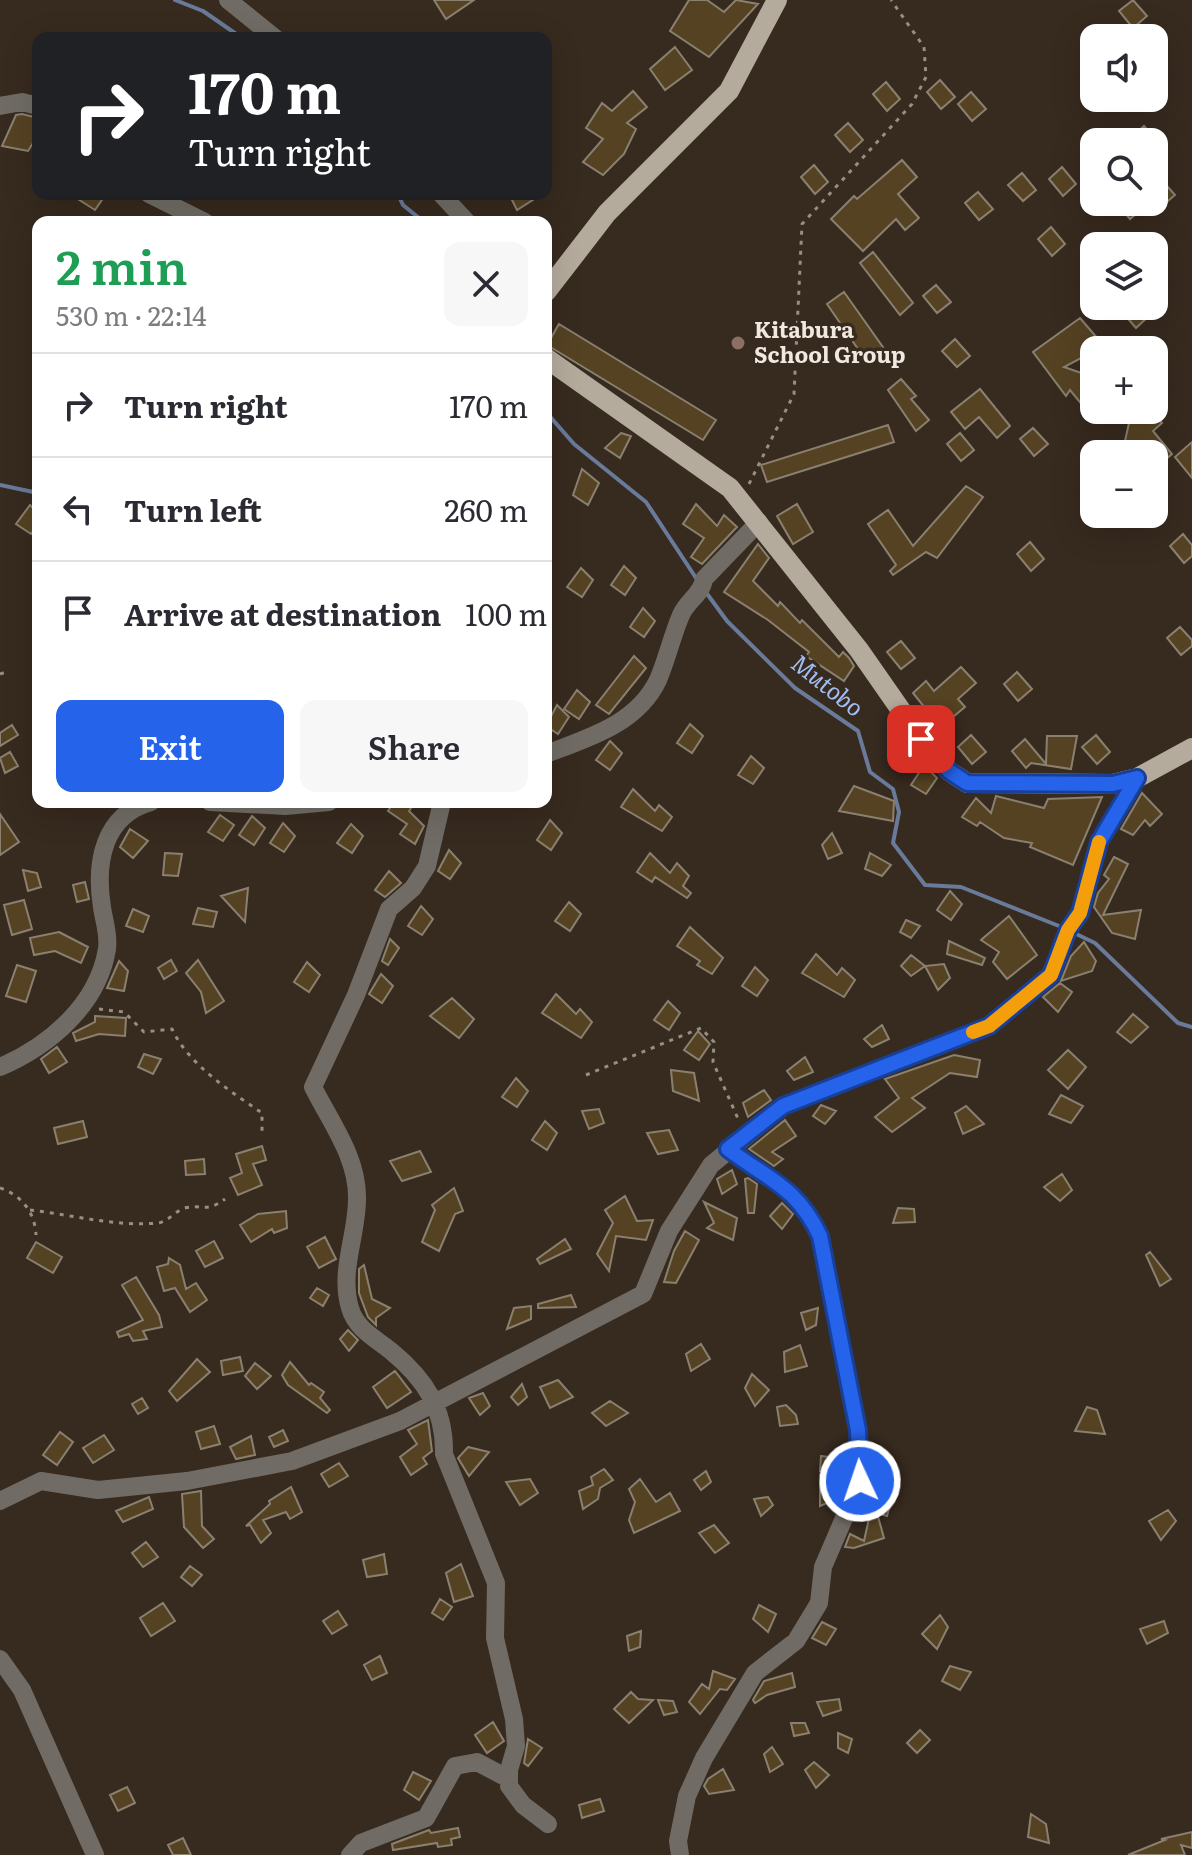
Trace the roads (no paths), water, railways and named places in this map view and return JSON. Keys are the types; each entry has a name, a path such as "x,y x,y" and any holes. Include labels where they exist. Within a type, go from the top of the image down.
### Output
{"main road":[{"path":"552,284 607,213 729,91 777,0"},
{"path":"552,362 730,488 759,522 800,580 859,650 921,739 949,771 967,783 1113,784 1137,778 1192,748"}],"street":[{"path":"228,0 268,32"},
{"path":"0,106 22,102 32,104"},
{"path":"161,200 193,216"},
{"path":"447,200 461,216"},
{"path":"552,752 614,726 645,702 658,679 683,610 703,588 704,579 759,522"},
{"path":"0,1501 41,1481 98,1490 187,1481 292,1461 400,1421 643,1294 669,1231 711,1165 728,1149 783,1106 989,1026 1051,975 1068,930 1080,913 1099,842 1137,778"},
{"path":"0,1067 43,1043 80,1009 106,953 108,933 99,876 103,844 115,824 135,808"},
{"path":"441,808 427,866 413,888 389,909 356,995 313,1087 352,1162 358,1197 345,1278 351,1310 367,1335 390,1351 422,1381 437,1403 445,1431 444,1454 479,1543 493,1567 496,1583 495,1638 514,1719 516,1746 509,1786 523,1805 548,1824"},
{"path":"680,1855 678,1841 687,1796 704,1758 755,1673 796,1641 819,1603 823,1567 860,1481 858,1430 820,1236 807,1208 770,1176 728,1149"},
{"path":"0,1659 22,1690 95,1855"},
{"path":"350,1855 361,1843 426,1818 455,1766 477,1762 509,1779"}],"waterway":[{"name":"Mutobo","path":"175,0 203,11 233,32"},
{"name":"Mutobo","path":"401,200 417,216"},
{"name":"Mutobo","path":"552,419 574,444 646,502 698,581"},
{"path":"0,485 32,492"},
{"name":"Mutobo","path":"705,591 727,621 795,688 858,731 870,772 893,789 899,812 893,843 925,885 961,887 1064,928"},
{"name":"Mutobo","path":"1072,932 1095,943 1178,1023 1192,1027"}],"place":[{"name":"Kitabura School Group","path":"738,343"}]}
